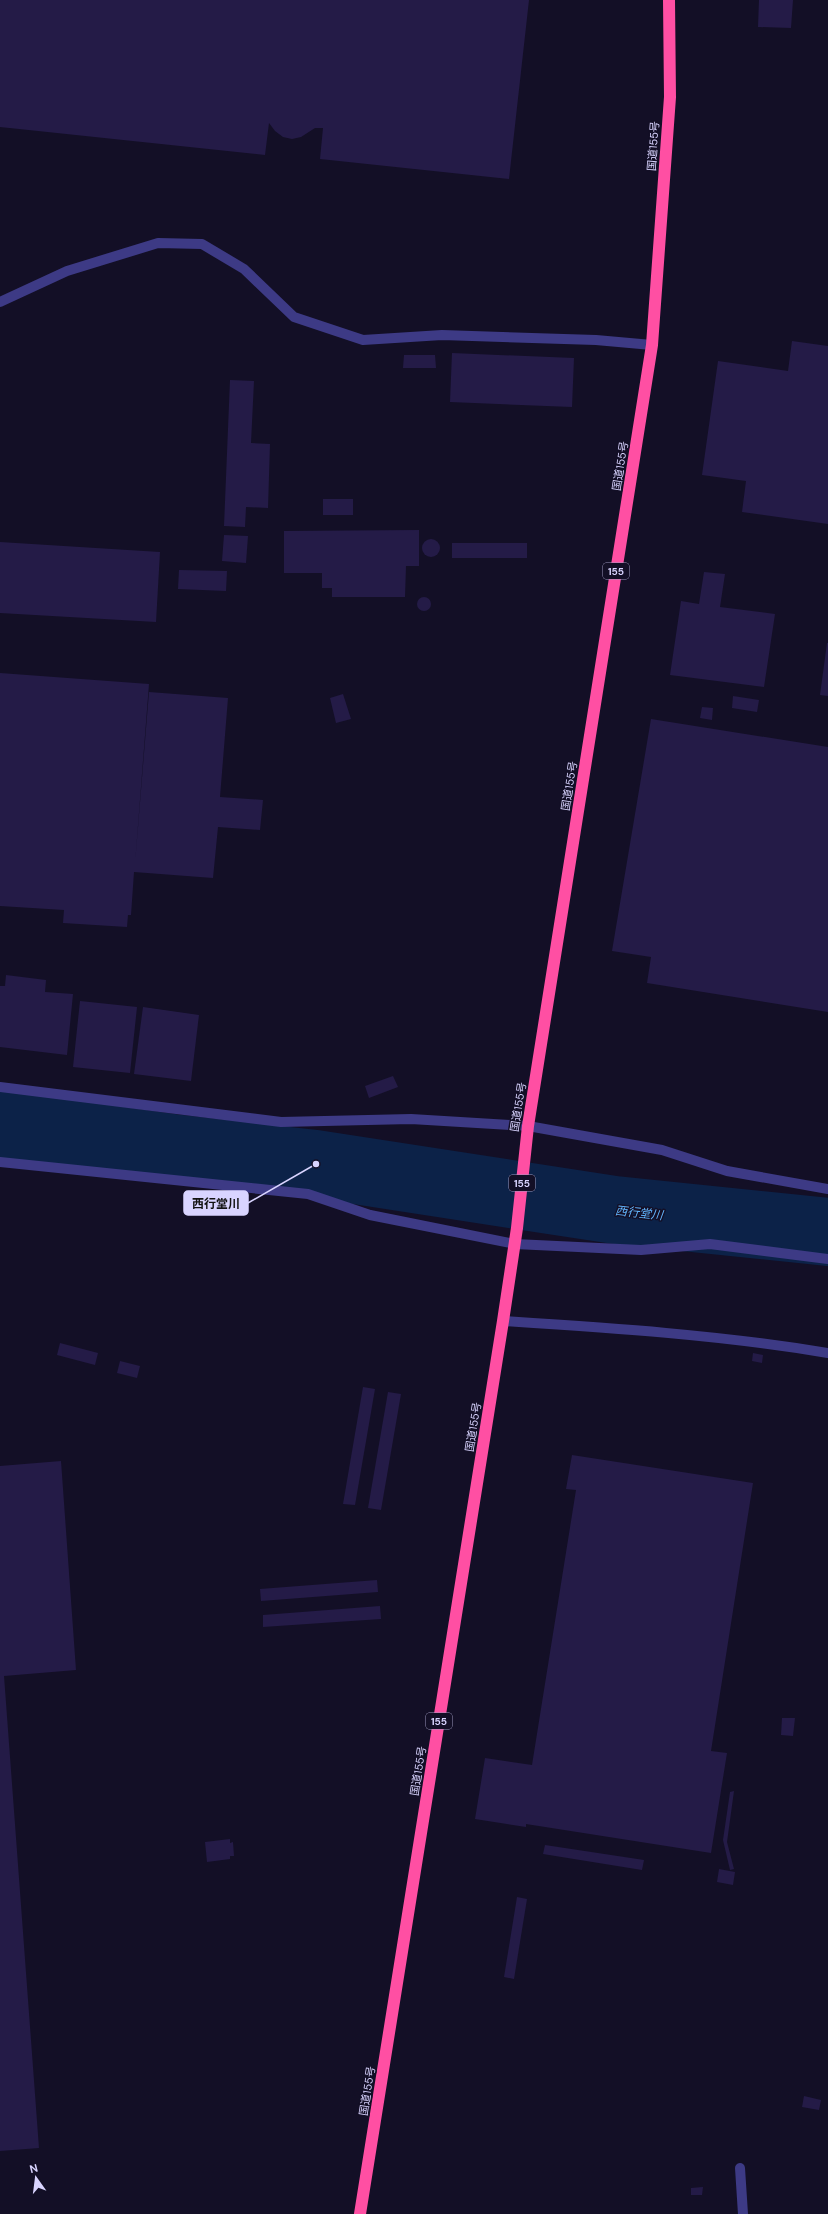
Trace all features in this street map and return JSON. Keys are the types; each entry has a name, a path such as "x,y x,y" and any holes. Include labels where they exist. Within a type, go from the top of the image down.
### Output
{"highway":[{"name":"国道155号","path":"360,2214 503,1321 517,1228 527,1132 652,345 670,97 669,0"}],"street":[{"path":"0,302 68,271 158,243 202,244 244,269 294,317 362,340 442,335 596,340 652,345"},
{"path":"0,1088 281,1122 411,1119 527,1132 662,1150 727,1171 828,1189"},
{"path":"0,1162 308,1194 370,1215 514,1244 641,1250 710,1244 828,1259"},
{"path":"503,1321 632,1329 757,1341 828,1353"},
{"path":"740,2168 743,2214"}],"building":[{"path":"0,0 529,0 509,179 320,159 323,128 315,128 301,137 292,139 283,137 275,131 269,123 265,155 0,127"},
{"path":"759,0 793,0 791,28 758,27"},
{"path":"792,341 828,346 828,524 742,512 746,481 702,475 718,361 788,371"},
{"path":"452,353 574,358 572,407 450,402"},
{"path":"404,355 435,355 436,368 403,368"},
{"path":"230,380 254,381 251,443 270,444 268,508 246,507 245,527 224,526"},
{"path":"323,499 353,499 353,515 323,515"},
{"path":"419,530 419,566 406,566 405,597 332,597 332,588 322,588 322,573 284,573 284,531"},
{"path":"224,535 248,536 246,563 222,561"},
{"path":"427,539 435,539 440,544 438,555 435,557 427,557 422,552 422,544"},
{"path":"0,542 160,552 156,622 0,613"},
{"path":"452,543 527,543 527,558 452,558"},
{"path":"179,570 227,571 226,591 178,589"},
{"path":"704,572 725,574 720,607 775,614 764,687 670,675 681,601 699,604"},
{"path":"421,597 427,597 431,601 431,607 427,611 421,611 417,607 417,601"},
{"path":"828,643 828,696 820,695"},
{"path":"0,673 149,684 135,864 149,692 228,698 220,797 263,800 260,830 218,827 213,878 134,872 131,915 128,915 127,927 63,923 64,910 0,906"},
{"path":"343,694 351,719 336,723 330,698"},
{"path":"733,696 759,700 757,712 732,708"},
{"path":"702,707 713,708 712,720 700,718"},
{"path":"651,719 828,747 828,1012 647,983 651,957 612,951"},
{"path":"6,975 46,980 45,992 73,994 67,1055 0,1047 0,986 5,986"},
{"path":"80,1001 137,1007 130,1073 73,1067"},
{"path":"143,1007 199,1015 191,1081 134,1074"},
{"path":"393,1076 398,1087 369,1098 365,1086"},
{"path":"60,1343 98,1353 95,1365 57,1355"},
{"path":"753,1353 763,1355 762,1363 752,1361"},
{"path":"120,1361 140,1366 137,1378 117,1373"},
{"path":"363,1387 375,1389 355,1505 343,1504"},
{"path":"388,1392 401,1394 381,1510 368,1508"},
{"path":"572,1455 753,1483 711,1751 727,1753 711,1853 526,1824 526,1827 475,1819 485,1758 532,1765 576,1490 566,1489"},
{"path":"61,1461 76,1670 4,1676 39,2148 0,2151 0,1466"},
{"path":"377,1580 378,1592 261,1601 260,1589"},
{"path":"380,1606 381,1619 263,1627 263,1615"},
{"path":"782,1718 795,1718 793,1736 781,1735"},
{"path":"734,1791 727,1842 734,1869 730,1870 723,1840 730,1792"},
{"path":"230,1839 230,1843 233,1842 234,1856 230,1856 230,1859 207,1862 205,1842"},
{"path":"545,1845 644,1860 642,1870 543,1854"},
{"path":"719,1869 735,1872 733,1885 717,1882"},
{"path":"517,1897 527,1899 514,1979 504,1977"},
{"path":"804,2096 821,2100 819,2110 802,2107"},
{"path":"703,2187 702,2195 691,2195 691,2188"}],"waterway":[{"name":"西行堂川","path":"0,1124 172,1148 316,1164 615,1210 828,1232"}],"place":[{"name":"西行堂川","path":"316,1164"}]}
